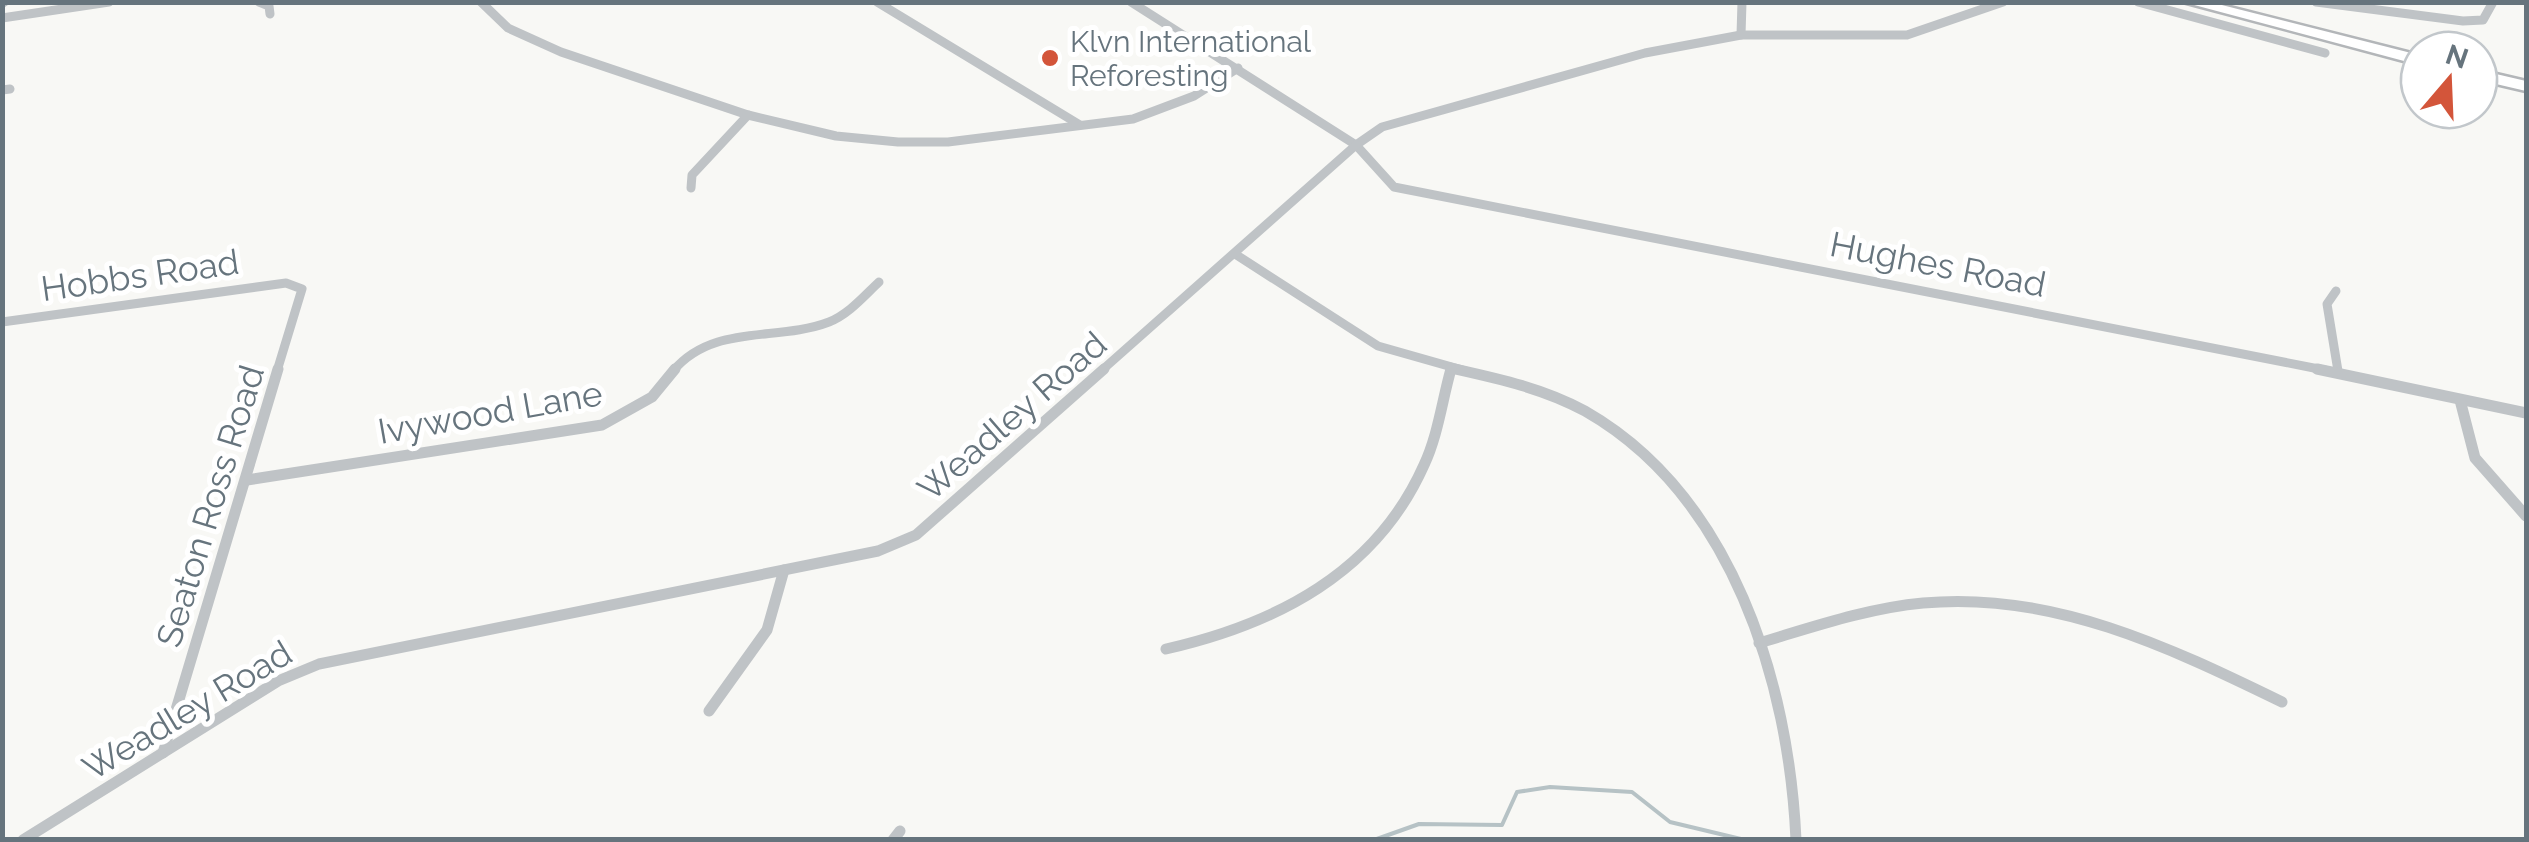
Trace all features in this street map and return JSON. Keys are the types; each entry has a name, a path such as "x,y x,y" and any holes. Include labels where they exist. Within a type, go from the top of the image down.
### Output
{"highway":[{"path":"2190,2 2399,55"},
{"path":"2222,2 2399,46"},
{"path":"2499,70 2526,77"},
{"path":"2499,79 2526,86"}],"street":[{"path":"2,18 109,2"},
{"path":"259,2 269,6 270,14"},
{"path":"481,2 508,28 561,52 748,115 836,136 898,142 948,142 1133,119 1164,109 1238,68"},
{"path":"878,2 1081,126"},
{"name":"Hughes Road","path":"1130,2 1356,145 1384,181 1409,192 2338,372 2526,414"},
{"path":"1741,35 1742,2"},
{"name":"Weadley Road","path":"23,840 278,681 319,664 878,551 933,524 1356,145 1382,127 1644,52 1741,35 1907,36 2003,2"},
{"path":"2138,2 2325,53"},
{"path":"2316,2 2463,21 2483,20 2493,2"},
{"path":"690,188 692,175 748,115"},
{"path":"1235,254 1371,342 1393,352 1517,384 1588,412 1657,469 1696,517 1734,580 1759,643 1782,705 1796,840"},
{"name":"Ivywood Lane","path":"247,480 602,425 652,397 680,363 699,348 722,340 829,322 851,309 879,282"},
{"name":"Seaton Ross Road","path":"162,755 304,295 301,288 286,283"},
{"name":"Hobbs Road","path":"2,322 286,283"},
{"path":"2336,292 2327,304 2338,372"},
{"path":"1166,650 1223,638 1284,610 1316,592 1366,553 1414,490 1435,434 1450,367"},
{"path":"2460,400 2476,458 2526,516"},
{"path":"709,711 768,635 782,598 784,570"},
{"path":"1759,643 1854,615 1927,603 1986,603 2110,625 2171,648 2282,702"}],"waterway":[{"path":"1374,840 1419,824 1502,825 1517,792 1550,787 1632,792 1670,822 1745,840"}],"place":[{"name":"Klvn International Reforesting","path":"1050,58"}]}
